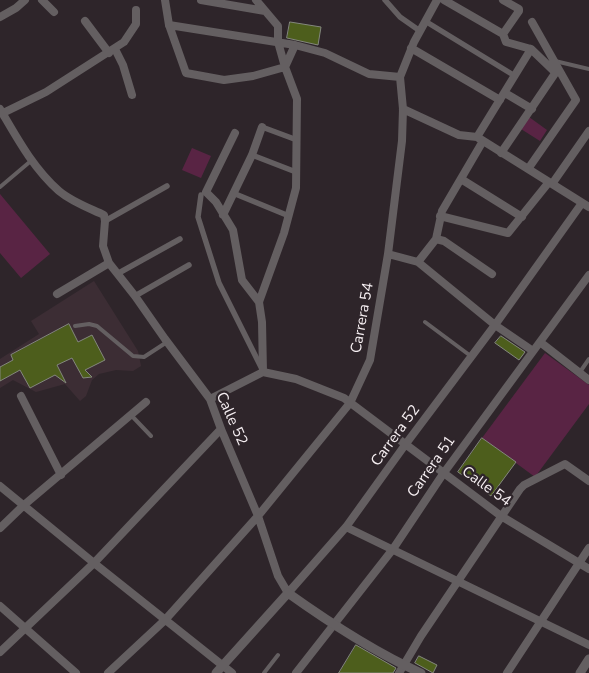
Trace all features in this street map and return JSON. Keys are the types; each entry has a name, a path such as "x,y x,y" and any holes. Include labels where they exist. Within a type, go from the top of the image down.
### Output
{"street":[{"path":"0,17 16,8 25,0"},
{"path":"42,0 54,12"},
{"path":"165,0 169,25 186,73 224,80 253,76 284,67 295,45"},
{"path":"201,0 265,11"},
{"path":"256,0 278,26 278,42 284,67 297,99 296,188 284,233 258,302"},
{"path":"385,0 400,18 420,32"},
{"name":"Carrera 54","path":"108,673 165,620 258,516 350,403 370,360 388,254 401,150 403,109 400,77 412,48 437,0"},
{"path":"444,0 503,34 506,42 531,50 556,68"},
{"path":"503,0 519,11 503,34"},
{"path":"136,10 136,24 124,42 112,51 46,92 1,111 22,148 60,192 104,214 105,221 167,186"},
{"path":"85,21 122,64 132,95"},
{"path":"425,21 515,76"},
{"path":"528,169 576,100 556,68 532,22"},
{"path":"169,25 295,45 325,53 369,74 400,77"},
{"path":"412,48 500,100"},
{"path":"418,262 436,238 440,216 461,179 500,100 531,50"},
{"path":"502,153 532,109 556,68"},
{"path":"505,93 532,109"},
{"path":"403,109 459,135 480,139 586,205"},
{"path":"223,215 252,155 262,127 297,140"},
{"path":"440,216 508,233 550,183 589,131"},
{"path":"235,133 203,193 198,217 219,283 263,372"},
{"path":"252,155 296,172"},
{"path":"461,179 522,217"},
{"path":"203,193 216,202 233,230 242,280 258,302 262,322 263,372"},
{"path":"234,193 289,216"},
{"name":"Carrera 52","path":"216,673 346,527 586,205"},
{"name":"Calle 52","path":"105,221 103,246 109,263 210,399 258,516 278,576 288,593 401,669 421,673"},
{"path":"436,238 444,241 492,274"},
{"path":"117,274 180,239"},
{"path":"388,254 418,262 496,325 534,351"},
{"path":"57,294 109,263"},
{"path":"135,296 189,265"},
{"name":"Carrera 51","path":"296,673 393,549 444,474 589,275"},
{"path":"540,342 589,380"},
{"path":"210,399 263,372"},
{"name":"Calle 54","path":"263,372 296,379 344,398 405,446 501,516 589,569"},
{"path":"21,396 61,475"},
{"path":"0,528 24,504 146,402"},
{"path":"0,652 94,564 221,429"},
{"path":"401,669 501,516 524,485 567,464 589,481"},
{"path":"0,486 94,564 232,673"},
{"path":"346,527 589,645"},
{"path":"507,673 589,548"},
{"path":"0,606 76,673"},
{"path":"580,673 589,658"}],"lane":[{"path":"556,68 589,69"},
{"path":"0,187 32,160"},
{"path":"425,322 472,357"},
{"path":"75,326 89,324 97,326 133,356 144,357 167,342"},
{"path":"580,372 589,359"},
{"path":"130,414 151,436"},
{"path":"264,673 278,655"}],"shaded area":[{"path":"529,117 547,130 540,141 521,129"},
{"path":"192,148 211,156 201,178 182,170"},
{"path":"0,194 50,254 21,278 0,253"},
{"path":"94,281 138,351 141,366 133,371 116,370 99,374 92,380 86,396 80,401 65,384 36,392 13,380 0,388 0,359 39,334 31,321"},
{"path":"545,353 589,385 589,404 535,477 482,438"}],"building":[{"path":"290,22 321,27 318,45 287,38"},
{"path":"69,324 78,342 92,335 105,360 85,370 92,377 83,378 72,358 57,365 66,383 55,375 30,388 20,370 0,381 0,367 13,360 11,355"},
{"path":"501,336 525,352 519,360 495,343"},
{"path":"482,438 516,462 491,496 458,472"},
{"path":"356,645 396,668 393,673 339,673"},
{"path":"419,656 437,665 433,673 415,663"}]}
